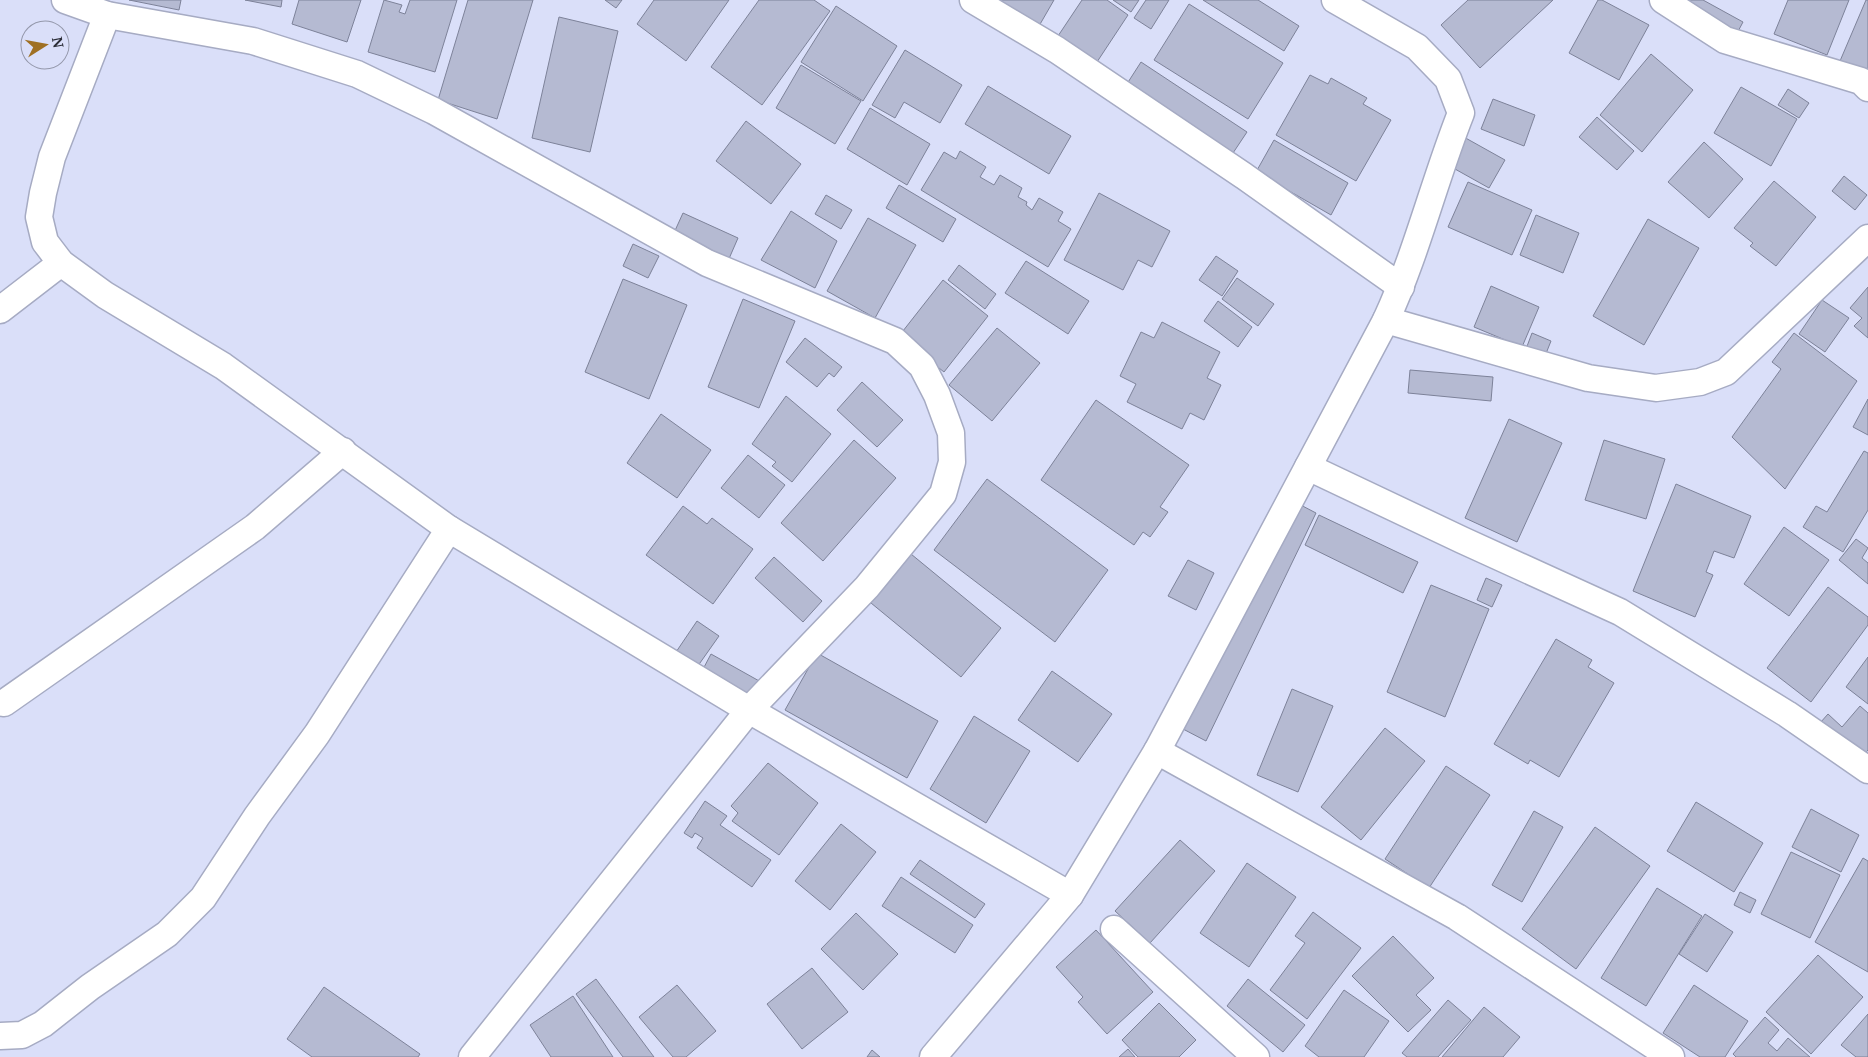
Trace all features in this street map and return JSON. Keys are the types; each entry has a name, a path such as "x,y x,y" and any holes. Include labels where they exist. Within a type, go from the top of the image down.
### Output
{"street":[{"path":"65,0 107,15 253,40 356,74 434,111 708,263 895,341 922,366 938,395 951,433 952,462 943,494 867,587 749,710 472,1057"},
{"path":"973,0 1058,50 1244,176 1401,288"},
{"path":"932,1057 1070,895 1157,751 1386,320 1401,288 1443,160 1461,113 1448,79 1417,47 1335,0"},
{"path":"1663,0 1725,40 1860,81 1868,88"},
{"path":"107,15 52,157 43,193 39,217 45,242 61,262 105,295 223,366 449,529 749,710 1070,895"},
{"path":"1386,320 1588,378 1656,388 1700,382 1726,372 1868,238"},
{"path":"0,310 61,262"},
{"path":"4,703 255,527 342,451"},
{"path":"1308,467 1620,612 1787,714 1868,770"},
{"path":"0,1036 22,1035 44,1024 90,987 167,934 203,898 258,816 317,734 449,529"},
{"path":"1157,751 1457,917 1671,1057"},
{"path":"1114,929 1256,1057"}],"building":[{"path":"129,0 181,0 179,10"},
{"path":"245,0 282,0 281,7"},
{"path":"299,0 361,0 347,42 292,24"},
{"path":"384,0 402,5 399,12 405,14 410,0 457,0 435,72 368,52"},
{"path":"468,0 533,0 497,119 438,100"},
{"path":"605,0 622,0 616,8"},
{"path":"654,0 729,0 686,61 637,24"},
{"path":"759,0 814,0 830,11 762,105 711,67"},
{"path":"995,0 1054,0 1039,26"},
{"path":"1082,0 1107,0 1128,15 1095,65 1056,39"},
{"path":"1113,0 1139,0 1131,12"},
{"path":"1146,0 1169,0 1151,29 1134,18"},
{"path":"1203,0 1258,0 1299,26 1284,51"},
{"path":"1468,0 1553,0 1480,68 1441,25"},
{"path":"1598,0 1602,0 1649,25 1619,80 1569,53"},
{"path":"1672,0 1703,0 1743,22 1735,37"},
{"path":"1788,0 1849,0 1827,55 1774,34"},
{"path":"1866,0 1868,0 1868,73 1840,61"},
{"path":"1189,4 1283,63 1248,119 1154,60"},
{"path":"836,6 897,46 863,101 801,62"},
{"path":"559,17 618,31 590,152 532,138"},
{"path":"905,50 962,85 940,123 904,102 895,118 872,105"},
{"path":"1651,54 1693,90 1642,152 1600,115"},
{"path":"1141,62 1247,132 1229,159 1123,90"},
{"path":"801,65 861,101 835,144 776,108"},
{"path":"1310,75 1328,84 1331,78 1367,98 1363,104 1391,120 1356,181 1276,135"},
{"path":"988,86 1071,136 1049,174 965,124"},
{"path":"1741,87 1797,119 1771,166 1714,133"},
{"path":"1788,89 1809,103 1799,118 1778,105"},
{"path":"1493,99 1535,115 1524,146 1481,129"},
{"path":"870,108 930,144 907,185 847,149"},
{"path":"1597,117 1634,151 1617,170 1579,137"},
{"path":"746,121 801,164 771,204 716,161"},
{"path":"1462,136 1505,160 1489,188 1446,164"},
{"path":"1274,140 1348,183 1331,215 1256,172"},
{"path":"1704,142 1743,179 1709,218 1668,182"},
{"path":"960,151 986,167 980,177 994,185 1000,175 1022,188 1018,197 1027,202 1026,205 1032,210 1039,198 1063,212 1058,221 1071,229 1048,267 921,190 944,152 956,159"},
{"path":"1844,176 1867,195 1855,210 1832,191"},
{"path":"1774,181 1816,217 1776,266 1750,246 1753,243 1734,228"},
{"path":"1468,182 1532,210 1512,255 1448,227"},
{"path":"899,185 956,219 943,242 886,208"},
{"path":"1099,193 1170,231 1152,267 1138,260 1123,290 1064,260"},
{"path":"826,195 852,210 841,229 815,214"},
{"path":"791,211 837,241 815,288 761,260"},
{"path":"683,213 738,238 728,261 673,235"},
{"path":"1536,215 1579,233 1563,273 1520,255"},
{"path":"868,218 916,245 875,318 827,291"},
{"path":"1648,219 1699,248 1644,345 1593,316"},
{"path":"633,244 659,256 648,278 623,266"},
{"path":"1216,256 1238,271 1222,296 1199,280"},
{"path":"1026,261 1089,301 1068,334 1005,293"},
{"path":"959,265 996,294 985,309 948,280"},
{"path":"1237,278 1274,304 1258,326 1222,299"},
{"path":"623,279 687,305 649,399 585,372"},
{"path":"943,280 988,316 944,372 899,336"},
{"path":"1491,286 1539,307 1522,347 1474,327"},
{"path":"1868,287 1868,338 1854,326 1862,318 1850,308"},
{"path":"743,299 795,321 759,408 708,387"},
{"path":"1822,300 1849,318 1825,352 1799,334"},
{"path":"1218,301 1252,327 1238,347 1204,321"},
{"path":"1162,322 1220,352 1207,378 1221,385 1204,420 1190,413 1182,429 1127,402 1136,384 1120,376 1141,332 1154,338"},
{"path":"997,328 1040,363 992,421 949,385"},
{"path":"1532,333 1551,341 1545,356 1526,349"},
{"path":"1794,333 1857,381 1785,489 1732,437 1781,369 1772,362"},
{"path":"805,338 842,367 834,377 829,373 817,387 786,362"},
{"path":"1410,370 1493,377 1491,401 1408,393"},
{"path":"862,382 903,420 877,447 837,410"},
{"path":"786,396 831,434 792,482 772,466 776,462 752,444"},
{"path":"1868,399 1868,435 1853,427"},
{"path":"1096,400 1189,465 1160,507 1168,512 1150,537 1143,532 1134,545 1041,480"},
{"path":"661,414 711,450 677,498 627,463"},
{"path":"1509,419 1562,443 1517,542 1465,518"},
{"path":"854,440 896,478 823,561 781,523"},
{"path":"1604,440 1665,459 1646,519 1585,500"},
{"path":"1864,451 1868,453 1868,510 1843,552 1803,527 1816,506 1827,512"},
{"path":"748,455 785,485 759,518 721,488"},
{"path":"987,479 1108,570 1055,642 934,550"},
{"path":"1676,484 1751,516 1734,558 1714,551 1706,572 1713,575 1695,617 1633,591"},
{"path":"1293,501 1316,513 1206,741 1183,729"},
{"path":"683,506 707,524 712,518 753,549 713,604 646,555"},
{"path":"1319,515 1418,562 1403,593 1305,545"},
{"path":"1784,527 1829,560 1789,616 1744,584"},
{"path":"1856,539 1868,548 1862,558 1868,563 1868,584 1839,560"},
{"path":"911,554 1001,628 961,677 871,603"},
{"path":"774,557 822,601 803,622 755,578"},
{"path":"1188,560 1214,573 1196,610 1168,596"},
{"path":"1486,578 1502,585 1492,607 1477,600"},
{"path":"1431,585 1489,609 1445,717 1387,692"},
{"path":"1828,587 1868,617 1868,625 1811,702 1767,668"},
{"path":"697,621 719,636 695,670 674,655"},
{"path":"1556,639 1592,660 1588,667 1614,683 1559,777 1530,760 1528,764 1494,744"},
{"path":"817,653 938,721 907,778 785,710"},
{"path":"711,654 761,682 750,701 701,673"},
{"path":"1868,657 1868,704 1846,687"},
{"path":"1052,671 1112,714 1078,762 1018,720"},
{"path":"1292,689 1333,706 1298,792 1257,775"},
{"path":"1860,706 1868,713 1868,750 1853,767 1812,732 1828,714 1842,727"},
{"path":"974,716 1030,751 986,823 930,789"},
{"path":"1385,728 1425,761 1361,840 1321,807"},
{"path":"768,763 818,803 779,855 732,821 738,813 731,806"},
{"path":"1446,766 1490,795 1429,888 1385,859"},
{"path":"705,801 727,816 720,825 771,860 752,887 697,848 703,838 695,833 692,838 684,833"},
{"path":"1696,802 1763,843 1734,892 1667,851"},
{"path":"1811,809 1859,835 1841,872 1792,847"},
{"path":"1534,811 1563,827 1522,902 1492,885"},
{"path":"841,824 876,852 830,910 795,881"},
{"path":"1595,827 1650,866 1576,969 1522,929"},
{"path":"1180,840 1215,871 1150,943 1115,911"},
{"path":"1791,852 1840,875 1810,938 1761,914"},
{"path":"1863,858 1868,861 1868,972 1815,942"},
{"path":"920,860 985,904 975,918 910,874"},
{"path":"1247,863 1296,897 1249,967 1200,933"},
{"path":"901,877 973,925 955,953 882,906"},
{"path":"1657,888 1702,916 1646,1006 1601,978"},
{"path":"1740,892 1756,900 1750,913 1734,905"},
{"path":"1313,912 1361,948 1307,1019 1270,990 1305,943 1295,936"},
{"path":"856,913 898,954 863,990 821,949"},
{"path":"1705,914 1733,932 1707,972 1679,954"},
{"path":"1096,930 1153,992 1107,1034 1078,1002 1083,997 1056,967"},
{"path":"1393,936 1434,978 1416,995 1431,1010 1408,1032 1352,976"},
{"path":"1818,955 1863,997 1811,1054 1766,1012"},
{"path":"812,968 848,1012 802,1049 767,1004"},
{"path":"596,979 654,1057 623,1057 576,994"},
{"path":"1248,979 1305,1025 1283,1052 1227,1006"},
{"path":"677,985 716,1031 686,1057 673,1057 639,1017"},
{"path":"1694,985 1748,1021 1725,1057 1700,1057 1663,1033"},
{"path":"324,987 420,1054 418,1057 312,1057 287,1039"},
{"path":"1344,990 1389,1021 1364,1057 1319,1057 1305,1046"},
{"path":"573,996 613,1057 551,1057 530,1025"},
{"path":"1448,1000 1471,1020 1438,1057 1407,1057 1402,1053"},
{"path":"1159,1003 1196,1040 1179,1057 1138,1057 1122,1040"},
{"path":"1484,1007 1520,1037 1503,1057 1442,1057"},
{"path":"1868,1014 1868,1057 1856,1057 1841,1045"},
{"path":"1765,1017 1779,1030 1768,1043 1777,1051 1788,1038 1810,1057 1736,1057 1733,1054"},
{"path":"1128,1049 1135,1057 1119,1057"},
{"path":"872,1050 880,1057 867,1057"}]}
